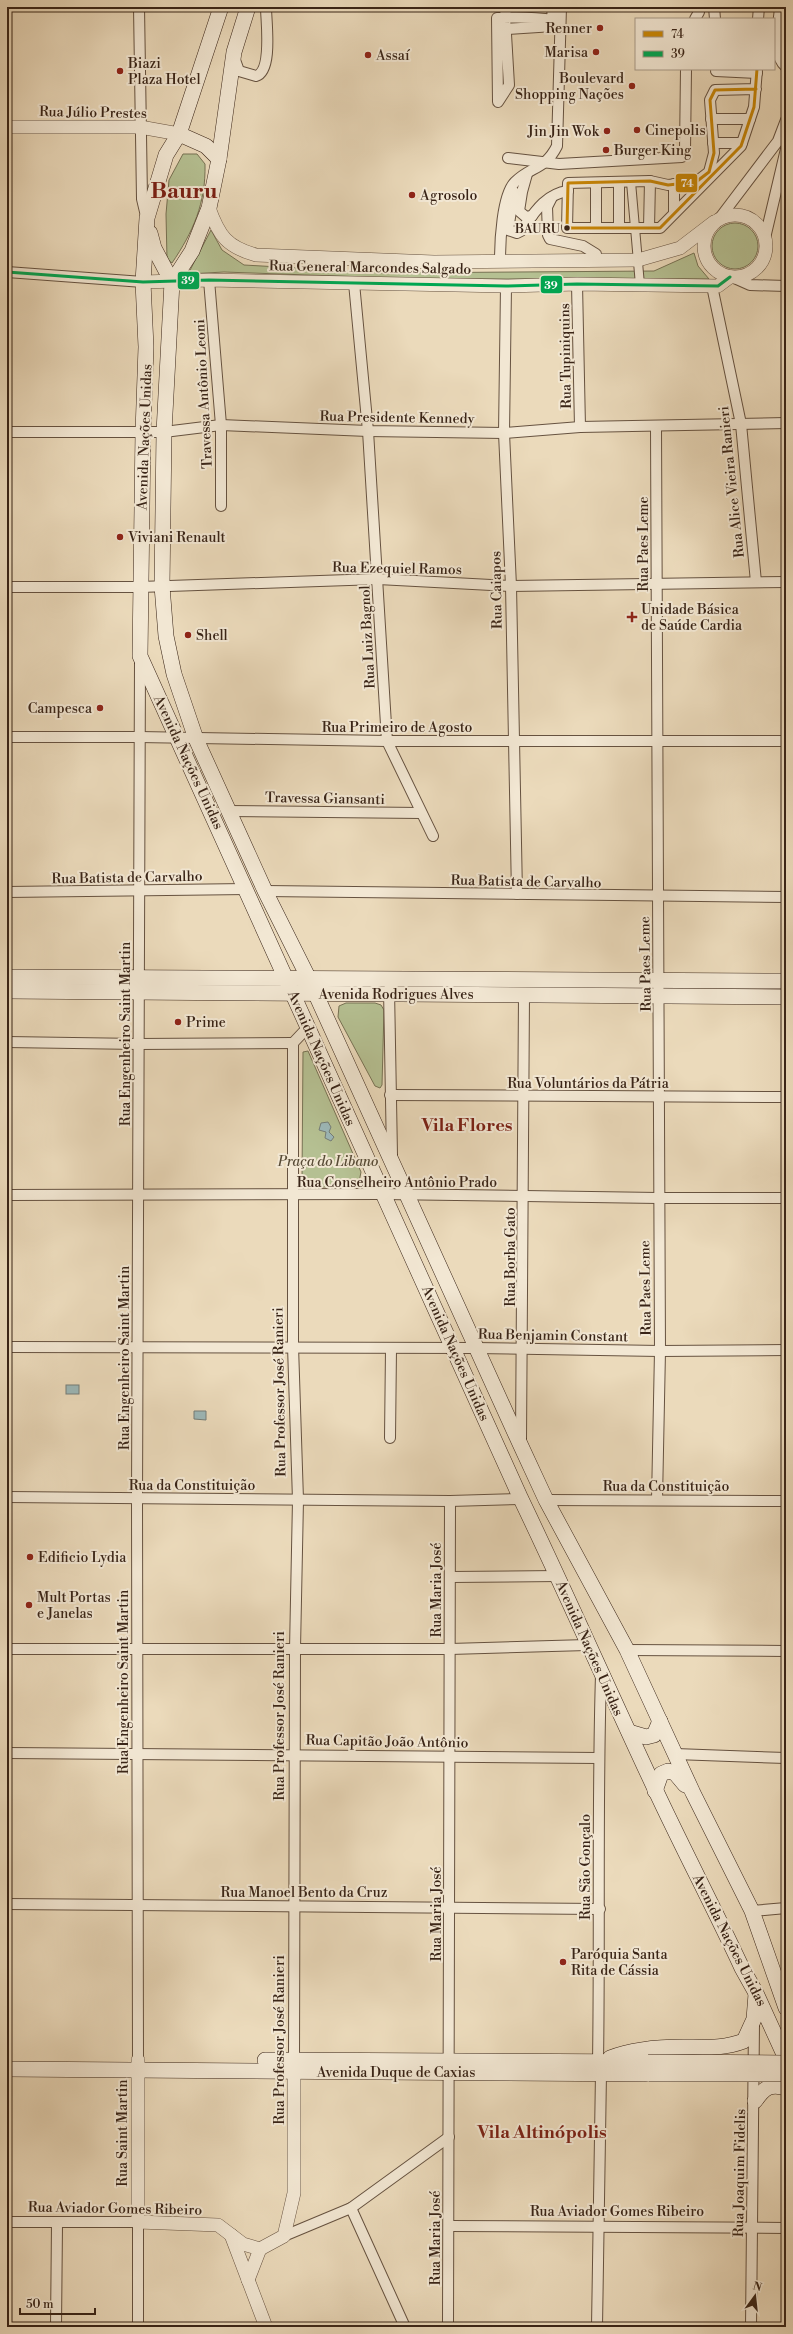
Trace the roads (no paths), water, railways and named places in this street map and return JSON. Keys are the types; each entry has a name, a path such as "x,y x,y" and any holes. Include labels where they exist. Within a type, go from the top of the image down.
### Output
{"main road":[{"name":"Avenida Nações Unidas","path":"221,7 179,134 166,154 147,218 143,282 146,347 143,432 140,656 247,889 284,977 309,1026 521,1499 558,1576 587,1645 629,1732 655,1791 742,1968 756,1992 786,2059"},
{"name":"Avenida Nações Unidas","path":"248,7 234,52 219,160 209,208 192,251 172,282 164,432 162,586 166,636 174,674 196,739 228,811 265,891 308,977 314,994 520,1446 546,1500 627,1650 693,1793 752,1911 786,2008"},
{"path":"179,134 206,146 219,160"},
{"path":"147,218 154,248 172,282"},
{"name":"Avenida Rodrigues Alves","path":"7,977 294,995 389,986 659,988 786,997"},
{"name":"Avenida Rodrigues Alves","path":"7,991 308,977 389,986 524,995 786,981"},
{"path":"629,1732 646,1737 654,1735 660,1722"},
{"path":"655,1791 661,1774 668,1771 675,1773 693,1793"},
{"path":"762,1942 775,1955 786,1975"},
{"path":"601,2065 626,2052 681,2047 728,2047 744,2041 754,2019 756,1992"},
{"name":"Avenida Duque de Caxias","path":"7,2059 138,2064 294,2066 601,2065 786,2074"},
{"name":"Avenida Duque de Caxias","path":"7,2069 138,2064"},
{"name":"Avenida Duque de Caxias","path":"649,2068 786,2064"},
{"path":"755,2101 763,2089 769,2086 786,2088"}],"street":[{"path":"139,7 142,199 147,218"},
{"path":"234,52 239,72 244,74 259,75 267,57 266,7"},
{"path":"230,77 254,80 261,77 264,73 270,60 272,7"},
{"path":"498,7 503,14 506,29 509,86 498,102 503,14"},
{"path":"503,14 527,12 553,20 554,7"},
{"path":"506,29 554,26 554,7"},
{"path":"559,164 556,157 561,7"},
{"path":"714,7 715,18"},
{"path":"758,18 759,7"},
{"path":"780,7 777,50 781,63 786,67"},
{"path":"532,216 526,217 519,211 522,192 522,164 512,159 559,164 682,157 685,150 686,70"},
{"path":"716,70 757,71 756,90 750,119 742,143 660,228 567,228 568,183 650,181 674,184 696,182 709,172 714,154 710,100 714,90 716,70"},
{"path":"714,90 756,90"},
{"path":"711,118 750,119"},
{"path":"786,120 782,141 708,230 704,240 704,250 712,268 750,284 786,286"},
{"name":"Rua Júlio Prestes","path":"7,127 140,127 179,134"},
{"path":"713,143 742,143"},
{"path":"500,260 500,243 506,204 521,178 546,162 557,146"},
{"path":"765,238 786,149"},
{"path":"500,243 506,238 521,178"},
{"path":"649,228 650,181"},
{"path":"596,182 596,228"},
{"path":"619,182 619,228"},
{"path":"631,182 640,285"},
{"path":"674,184 674,213"},
{"path":"508,230 517,233 522,231 545,200 555,194 568,191"},
{"path":"555,194 547,207 548,235 556,242 572,243 592,251 596,254 595,260"},
{"name":"Rua General Marcondes Salgado","path":"7,272 143,282 209,280 506,286 577,284 718,286 731,277 744,275 755,269 764,255 765,238 757,224 747,217 735,214 717,220 680,248 638,260 500,260 434,262 256,255 239,250 217,230 209,208"},
{"name":"Travessa Antônio Leoni","path":"209,280 221,425 221,506"},
{"name":"Rua Luiz Bagnol","path":"354,282 368,431 387,741 433,836"},
{"name":"Rua Tupiniquins","path":"577,284 580,428"},
{"name":"Rua Caiapos","path":"506,286 504,433 510,586 512,741 517,894"},
{"name":"Rua Alice Vieira Ranieri","path":"712,286 741,424 756,582"},
{"name":"Rua Presidente Kennedy","path":"7,432 164,432 221,425 368,431 504,433 580,428 786,423"},
{"name":"Rua Paes Leme","path":"656,427 659,988 658,1198 660,1351 657,1500"},
{"name":"Rua Ezequiel Ramos","path":"7,587 140,587 378,579 510,586 786,582"},
{"name":"Rua Engenheiro Saint Martin","path":"138,2064 137,1499 140,656"},
{"name":"Rua Primeiro de Agosto","path":"7,737 178,737 196,739 387,741 786,741"},
{"name":"Travessa Giansanti","path":"228,811 421,813"},
{"name":"Rua Batista de Carvalho","path":"7,892 140,892 247,889"},
{"name":"Rua Batista de Carvalho","path":"265,891 658,897 786,897"},
{"path":"389,986 392,1163"},
{"name":"Rua Borba Gato","path":"520,1446 523,1349 524,995"},
{"path":"294,1195 293,1043 309,1026"},
{"path":"7,1042 139,1044 293,1043"},
{"name":"Rua Voluntários da Pátria","path":"390,1095 786,1097"},
{"name":"Rua Conselheiro Antônio Prado","path":"7,1195 138,1196 384,1194 524,1197 786,1198"},
{"name":"Rua Professor José Ranieri","path":"284,2236 294,2193 295,1649 298,1500 293,1346 294,1195"},
{"name":"Rua Benjamin Constant","path":"7,1347 293,1346 391,1349 475,1348 660,1351 786,1350"},
{"path":"390,1438 391,1349"},
{"name":"Rua da Constituição","path":"7,1497 298,1500 521,1499"},
{"name":"Rua Maria José","path":"448,2327 450,1500"},
{"name":"Rua da Constituição","path":"546,1500 786,1501"},
{"path":"451,1577 558,1576"},
{"path":"7,1649 450,1649 587,1645"},
{"path":"627,1650 786,1651"},
{"name":"Rua São Gonçalo","path":"597,2327 601,2065 598,1758 601,1673"},
{"name":"Rua Capitão João Antônio","path":"7,1753 295,1754 598,1758"},
{"path":"675,1754 786,1758"},
{"name":"Rua Manoel Bento da Cruz","path":"7,1904 600,1909"},
{"path":"752,1911 786,1908"},
{"name":"Rua Joaquim Fidelis","path":"751,2327 755,2101 754,2019"},
{"name":"Rua Saint Martin","path":"138,2064 138,2327"},
{"path":"248,2280 260,2249 284,2236 351,2208 449,2137"},
{"path":"351,2208 405,2327"},
{"name":"Rua Aviador Gomes Ribeiro","path":"7,2222 57,2224 138,2222 218,2225 243,2244 260,2249"},
{"path":"56,2327 57,2224"},
{"name":"Rua Aviador Gomes Ribeiro","path":"448,2226 786,2228"},
{"path":"231,2234 266,2327"}],"water":[{"path":"328,1122 331,1127 329,1132 334,1137 331,1141 325,1138 326,1132 319,1130 321,1123"},
{"path":"66,1385 79,1385 79,1394 66,1394"},
{"path":"194,1411 206,1411 206,1420 194,1419"}],"place":[{"name":"Renner","path":"600,28"},
{"name":"Marisa","path":"596,52"},
{"name":"Assaí","path":"368,55"},
{"name":"Biazi Plaza Hotel","path":"120,71"},
{"name":"Boulevard Shopping Nações","path":"632,86"},
{"name":"Cinepolis","path":"637,130"},
{"name":"Jin Jin Wok","path":"607,131"},
{"name":"Burger King","path":"606,150"},
{"name":"Agrosolo","path":"412,195"},
{"name":"BAURU","path":"567,228"},
{"name":"Viviani Renault","path":"120,537"},
{"name":"Unidade Básica de Saúde Cardia","path":"632,617"},
{"name":"Shell","path":"188,635"},
{"name":"Campesca","path":"100,708"},
{"name":"Prime","path":"178,1022"},
{"name":"Edificio Lydia","path":"30,1557"},
{"name":"Mult Portas e Janelas","path":"29,1605"},
{"name":"Paróquia Santa Rita de Cássia","path":"563,1962"}],"district":[{"name":"Bauru","path":"184,190"},
{"name":"Vila Flores","path":"467,1125"},
{"name":"Vila Altinópolis","path":"542,2132"}],"park label":[{"name":"Praça do Libano","path":"328,1161"}]}
